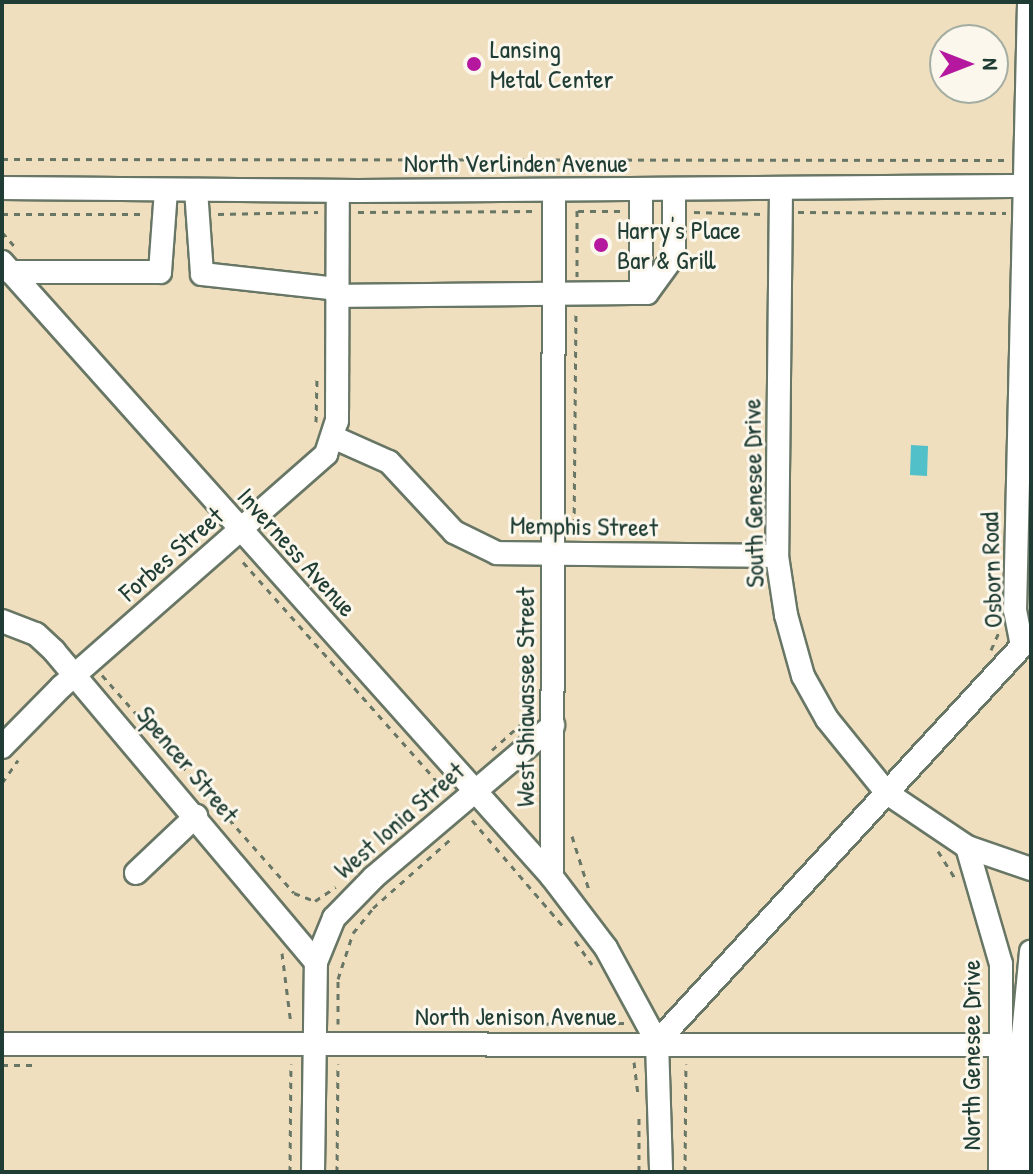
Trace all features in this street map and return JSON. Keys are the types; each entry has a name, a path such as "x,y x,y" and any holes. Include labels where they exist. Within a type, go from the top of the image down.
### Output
{"street":[{"name":"Osborn Road","path":"657,1042 1026,646 1015,611 1019,186 1027,160 1029,2"},
{"name":"North Verlinden Avenue","path":"2,188 196,190 339,202 545,205 577,201 674,201 781,189 1019,186"},
{"name":"South Genesee Drive","path":"781,189 785,216 777,556 786,615 803,676 827,719 887,793 967,847 1031,869"},
{"path":"6,267 160,272 166,190"},
{"path":"196,190 200,266 209,279 337,292 647,293 674,256 674,201"},
{"path":"641,201 641,293"},
{"path":"325,437 337,292 339,202"},
{"name":"West Shiawassee Street","path":"545,205 553,293 552,877"},
{"name":"Inverness Avenue","path":"6,267 246,537 462,797 552,877"},
{"name":"Memphis Street","path":"325,437 389,462 454,532 497,553 554,550 777,556"},
{"name":"Forbes Street","path":"12,750 246,537 326,454 325,437"},
{"name":"Spencer Street","path":"2,621 36,634 90,676 196,816 316,962"},
{"name":"West Ionia Street","path":"313,1172 316,962 334,918 349,899 462,797 553,725"},
{"path":"136,873 196,816"},
{"name":"North Genesee Drive","path":"967,847 1001,964 1018,1045 1021,1172"},
{"path":"552,877 606,948 631,1029 657,1042 688,1046 1018,1045"},
{"path":"1001,964 1029,958"},
{"name":"North Genesee Drive","path":"1000,1172 1029,958"},
{"name":"North Jenison Avenue","path":"2,1044 631,1029"},
{"path":"657,1042 661,1172"}],"path":[{"path":"2,159 1027,160"},
{"path":"539,159 545,205"},
{"path":"1003,160 1019,186 1006,213 1006,229"},
{"path":"554,550 574,541 577,201"},
{"path":"197,214 339,202 545,205 577,201 641,201"},
{"path":"674,201 785,216 1006,213"},
{"path":"339,202 358,226"},
{"path":"320,228 339,202"},
{"path":"2,214 164,214"},
{"path":"764,230 785,216"},
{"path":"317,362 325,437"},
{"path":"246,537 238,557 462,797 594,967"},
{"path":"990,653 1000,619"},
{"path":"115,667 90,676 294,893 315,901 339,884"},
{"path":"485,756 529,717 533,692"},
{"path":"2,783 12,750"},
{"path":"434,801 462,797"},
{"path":"337,1172 338,979 353,933 462,797"},
{"path":"571,828 591,896"},
{"path":"937,850 960,888"},
{"path":"280,947 288,974 291,1035 290,1172"},
{"path":"618,1012 631,1029 639,1101 639,1172"},
{"path":"497,1024 631,1029"},
{"path":"276,1025 291,1035 338,1035 354,1025"},
{"path":"685,1172 688,1046"}],"water":[{"path":"911,445 928,446 927,476 910,475"}],"place":[{"name":"Lansing Metal Center","path":"474,64"},
{"name":"Harry's Place Bar & Grill","path":"601,245"}]}
